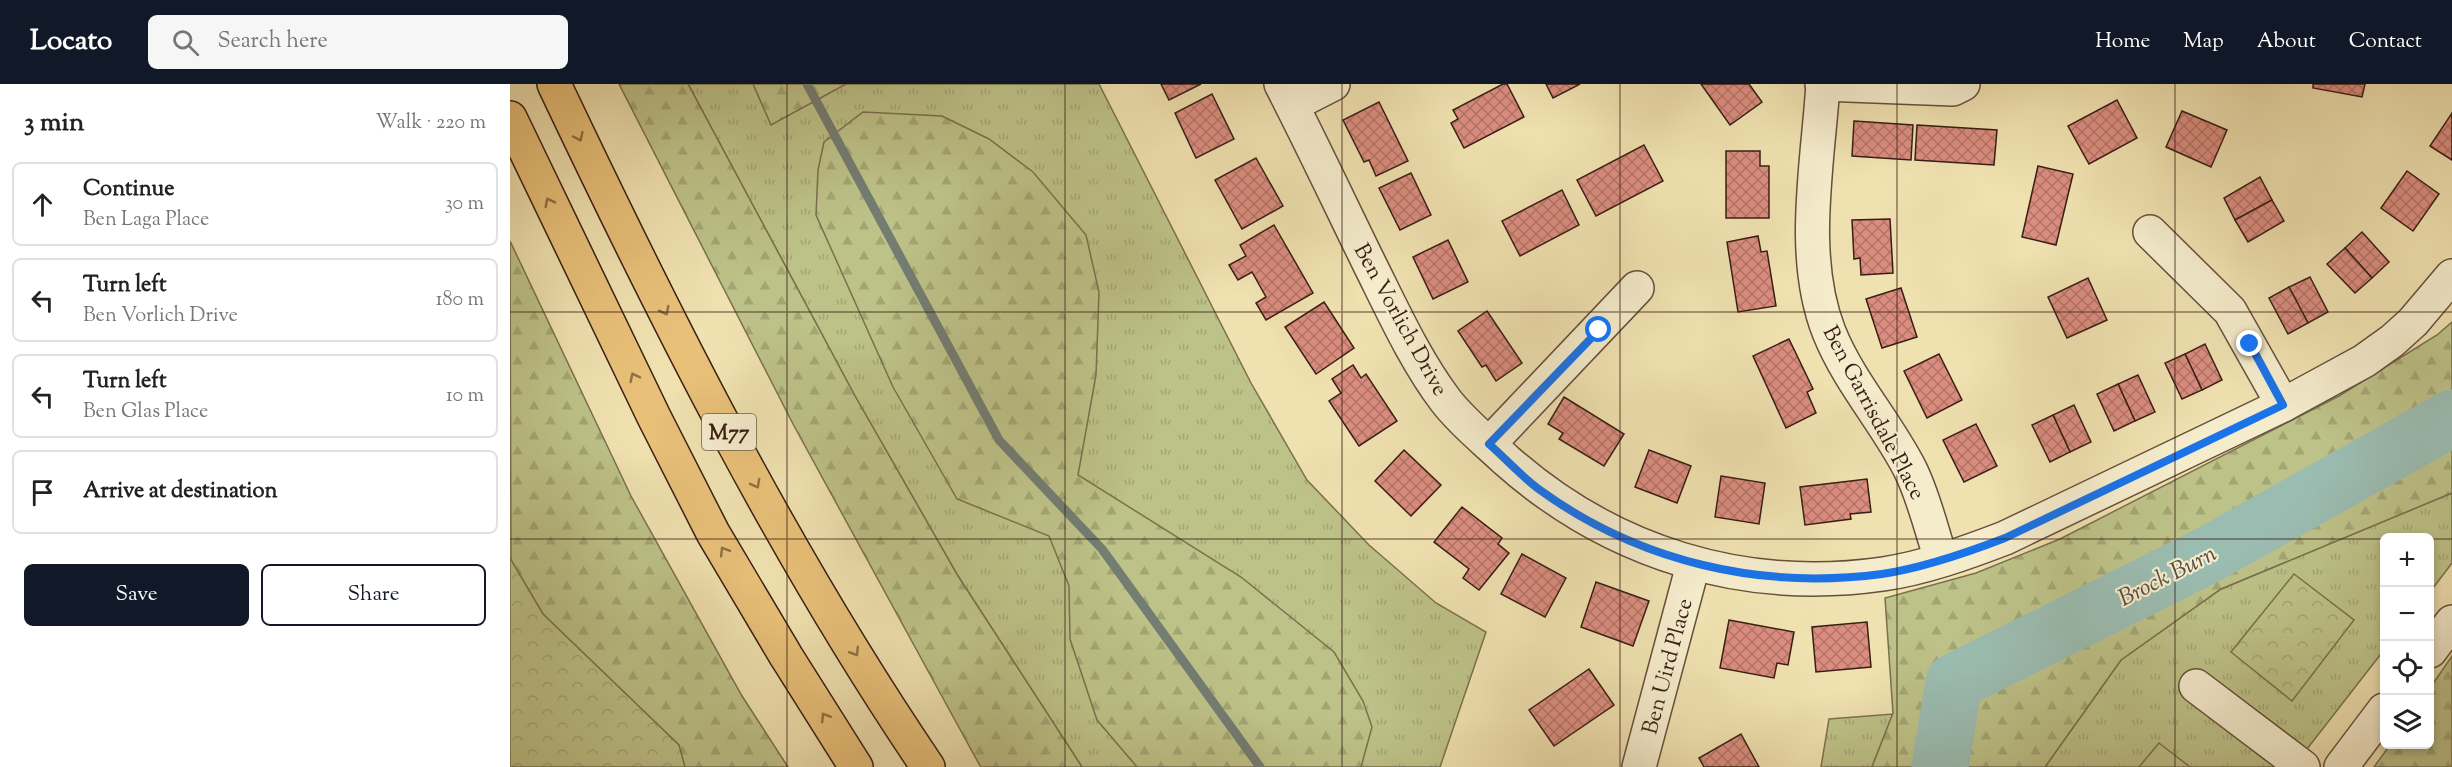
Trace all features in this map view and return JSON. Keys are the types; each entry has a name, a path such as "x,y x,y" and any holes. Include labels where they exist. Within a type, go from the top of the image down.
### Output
{"highway":[{"name":"M77","path":"554,84 651,284 771,511 853,650 928,767"},
{"name":"M77","path":"510,118 654,417 713,533 786,656 856,767"}],"street":[{"path":"1287,94 1333,84"},
{"name":"Ben Garrisdale Place","path":"1941,559 1923,500 1909,468 1829,332 1814,261 1814,230 1823,84 1953,88 1963,84"},
{"name":"Ben Vorlich Drive","path":"1287,94 1415,353 1446,401 1539,489 1586,519 1633,543 1693,565 1758,574 1825,579 1884,574 1941,559 2005,538 2283,405 2364,361 2392,341 2433,302 2452,276"},
{"path":"2150,232 2230,310 2283,405"},
{"path":"1489,444 1637,288"},
{"name":"Ben Uird Place","path":"1639,767 1693,565"},
{"path":"2434,646 2452,622"},
{"path":"2196,686 2303,767"},
{"path":"2341,767 2380,716"}],"green space":[{"path":"619,84 688,84 855,396 958,576 1082,767 981,767 793,424"},
{"path":"688,84 1099,84 1251,383 1307,480 1369,545 1436,603 1486,632 1440,767 1082,767 958,576 855,396"},
{"path":"753,84 846,84 771,125"},
{"path":"863,112 942,116 989,139 1033,172 1086,235 1099,292 1096,375 1078,475 1241,577 1334,652 1363,701 1372,727 1361,767 1137,767 1097,720 1070,639 1069,586 1049,536 957,499 893,387 816,215 818,170 824,142"},
{"path":"510,241 631,496 742,696 788,767 684,767 543,614 511,564"},
{"path":"2452,322 2452,493 2221,589 2121,660 2045,767 1872,767 1893,713 1885,598 1976,573 2060,539 2339,396 2437,335"},
{"path":"2452,493 2452,563 2434,587 2434,533 2380,533 2380,655 2293,767 2045,767 2121,660 2221,589"},
{"path":"510,558 543,614 679,745 685,767 510,767"},
{"path":"2294,574 2354,620 2292,701 2231,652"},
{"path":"2452,656 2452,767 2374,767 2387,749 2434,749 2434,682"},
{"path":"1893,714 1872,767 1821,767 1829,719"},
{"path":"2159,743 2190,767 2139,767"}],"building":[{"path":"1161,84 1201,84 1169,100"},
{"path":"1507,84 1524,117 1464,148 1451,123 1458,119 1453,110"},
{"path":"1546,84 1580,84 1553,98"},
{"path":"1701,84 1749,84 1762,102 1730,125"},
{"path":"2313,84 2365,84 2362,97 2313,88"},
{"path":"1212,94 1234,139 1196,158 1175,113"},
{"path":"2117,100 2137,138 2089,164 2068,126"},
{"path":"1379,102 1408,161 1376,176 1369,160 1364,162 1343,120"},
{"path":"2182,111 2227,130 2211,167 2166,147"},
{"path":"2452,113 2452,160 2430,146"},
{"path":"1854,121 1913,125 1911,160 1852,156"},
{"path":"1917,125 1997,130 1994,165 1915,160"},
{"path":"1644,145 1663,181 1596,216 1577,180"},
{"path":"1726,151 1760,151 1760,166 1769,166 1769,218 1726,218"},
{"path":"1256,158 1283,206 1242,229 1215,180"},
{"path":"2038,166 2073,174 2056,245 2022,237"},
{"path":"2407,171 2439,194 2413,231 2381,208"},
{"path":"1411,173 1431,215 1400,230 1379,188"},
{"path":"2260,177 2272,200 2235,220 2224,198"},
{"path":"1562,190 1579,225 1520,256 1502,221"},
{"path":"2272,200 2284,221 2248,242 2235,220"},
{"path":"1890,219 1893,273 1861,275 1860,258 1854,259 1852,220"},
{"path":"1274,225 1313,293 1266,320 1256,303 1266,297 1252,272 1238,280 1229,265 1246,256 1240,245"},
{"path":"2362,232 2389,262 2372,278 2345,248"},
{"path":"1758,236 1761,252 1767,251 1776,306 1738,312 1727,242"},
{"path":"1448,240 1468,282 1433,299 1413,257"},
{"path":"2345,248 2372,278 2355,293 2327,264"},
{"path":"2310,277 2328,312 2308,323 2289,287"},
{"path":"2088,278 2107,320 2067,338 2048,297"},
{"path":"2289,287 2308,323 2288,334 2269,298"},
{"path":"1901,288 1917,337 1882,348 1866,299"},
{"path":"1324,302 1354,348 1316,374 1285,327"},
{"path":"1487,311 1522,363 1496,381 1486,365 1482,367 1458,331"},
{"path":"1789,339 1813,389 1807,392 1816,413 1786,428 1753,356"},
{"path":"2205,344 2222,380 2202,390 2185,354"},
{"path":"1939,354 1962,400 1927,418 1904,371"},
{"path":"2185,354 2202,390 2182,399 2165,363"},
{"path":"1353,365 1361,378 1366,374 1397,421 1359,446 1329,401 1341,393 1332,379"},
{"path":"2138,375 2155,412 2135,421 2118,384"},
{"path":"2118,384 2135,421 2114,431 2097,394"},
{"path":"1564,397 1624,434 1604,466 1559,439 1563,433 1548,424"},
{"path":"2074,405 2091,442 2070,452 2053,415"},
{"path":"2053,415 2070,452 2050,462 2032,425"},
{"path":"1976,424 1997,466 1964,482 1943,440"},
{"path":"1404,450 1441,485 1411,516 1375,481"},
{"path":"1649,450 1691,466 1677,503 1635,487"},
{"path":"1721,476 1765,483 1759,524 1715,517"},
{"path":"1867,479 1871,512 1850,514 1851,519 1805,525 1800,487"},
{"path":"1462,507 1502,538 1498,544 1509,553 1479,590 1463,578 1469,569 1434,542"},
{"path":"1522,554 1566,578 1545,617 1501,594"},
{"path":"1596,582 1649,601 1633,646 1581,627"},
{"path":"1729,620 1794,632 1788,665 1777,663 1774,678 1720,668"},
{"path":"1867,622 1871,667 1816,672 1812,627"},
{"path":"1589,669 1614,705 1554,746 1529,710"},
{"path":"1741,734 1759,767 1704,767 1699,758"}],"waterway":[{"path":"807,84 999,440 1102,549 1260,767"},
{"name":"Brock Burn","path":"1940,767 1954,682 2208,555 2452,418"}],"route":[{"path":"1599,330 1489,444 1539,489 1586,519 1633,543 1693,565 1758,574 1825,579 1884,574 1971,551 2005,538 2283,405 2250,344"}]}
